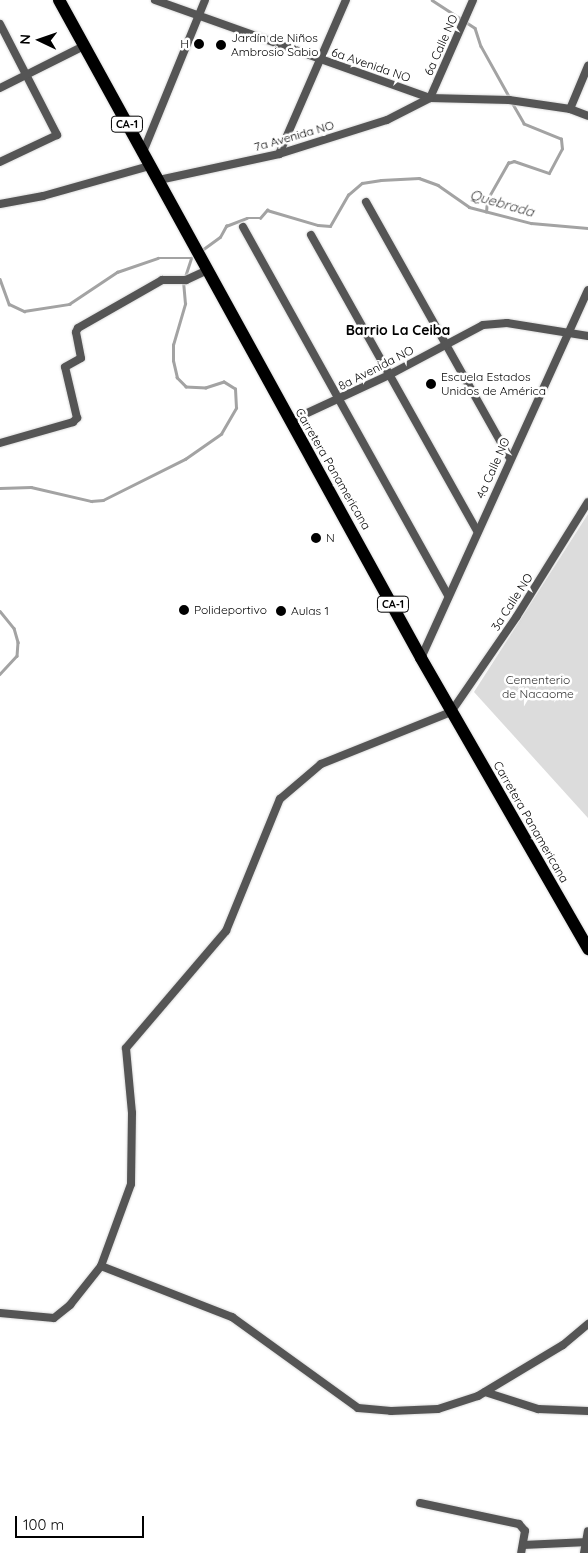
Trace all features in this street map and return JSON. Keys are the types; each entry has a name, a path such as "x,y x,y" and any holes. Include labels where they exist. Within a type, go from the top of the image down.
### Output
{"highway":[{"name":"Carretera Panamericana","path":"59,0 290,421 366,554 451,712 588,949"}],"street":[{"name":"6a Avenida NO","path":"155,0 430,98 509,100 570,109 588,116"},
{"path":"143,152 205,0"},
{"path":"279,154 346,0"},
{"name":"6a Calle NO","path":"430,98 473,0"},
{"path":"0,24 57,136 0,162"},
{"path":"0,88 84,46"},
{"path":"570,109 588,66"},
{"name":"7a Avenida NO","path":"159,180 279,154 387,120 430,98"},
{"path":"0,204 43,196 150,166"},
{"path":"366,202 509,457"},
{"path":"243,227 337,400 448,596"},
{"path":"311,235 477,531"},
{"path":"0,443 73,422 77,418 65,367 81,358 76,332 78,328 162,280 186,280 207,270"},
{"name":"4a Calle NO","path":"421,658 509,457 570,332 588,290"},
{"name":"8a Avenida NO","path":"290,421 389,375 483,325 507,323 588,336"},
{"name":"3a Calle NO","path":"451,712 518,616 588,502"},
{"path":"0,1313 54,1318 70,1305 101,1266 131,1184 132,1112 126,1048 226,931 280,799 320,764 451,712"},
{"path":"101,1266 232,1317 358,1408 438,1409 485,1392 563,1346 588,1324"},
{"path":"485,1392 538,1408 588,1411"},
{"path":"420,1503 519,1524 525,1531 522,1549 587,1542"},
{"path":"584,1553 588,1530"}],"green space":[{"name":"Cementerio de Nacaome","path":"588,514 588,818 474,692"}],"waterway":[{"path":"432,0 475,28 481,46 510,98"},
{"path":"486,212 487,200 508,163 514,161 549,173 562,149 561,139 524,124 512,103"},
{"name":"Quebrada","path":"202,250 220,237 226,226 247,218 260,218 267,210 318,225 330,226 348,195 362,183 381,180 419,178 438,185 469,207 531,223 588,228"},
{"path":"0,279 9,304 24,311 69,304 117,272 158,258 191,258"},
{"path":"0,488 31,487 91,501 103,500 185,459 221,434 236,408 235,389 224,382 206,388 186,387 177,378 173,361 173,345 185,304 183,283 191,258"},
{"path":"0,611 14,628 18,642 17,656 0,674"}],"place":[{"name":"H","path":"199,44"},
{"name":"Jardín de Niños Ambrosio Sabio","path":"221,45"},
{"name":"Escuela Estados Unidos de América","path":"431,384"},
{"name":"N","path":"316,538"},
{"name":"Polideportivo","path":"184,610"},
{"name":"Aulas 1","path":"281,611"}],"district":[{"name":"Barrio La Ceiba","path":"398,330"}]}
